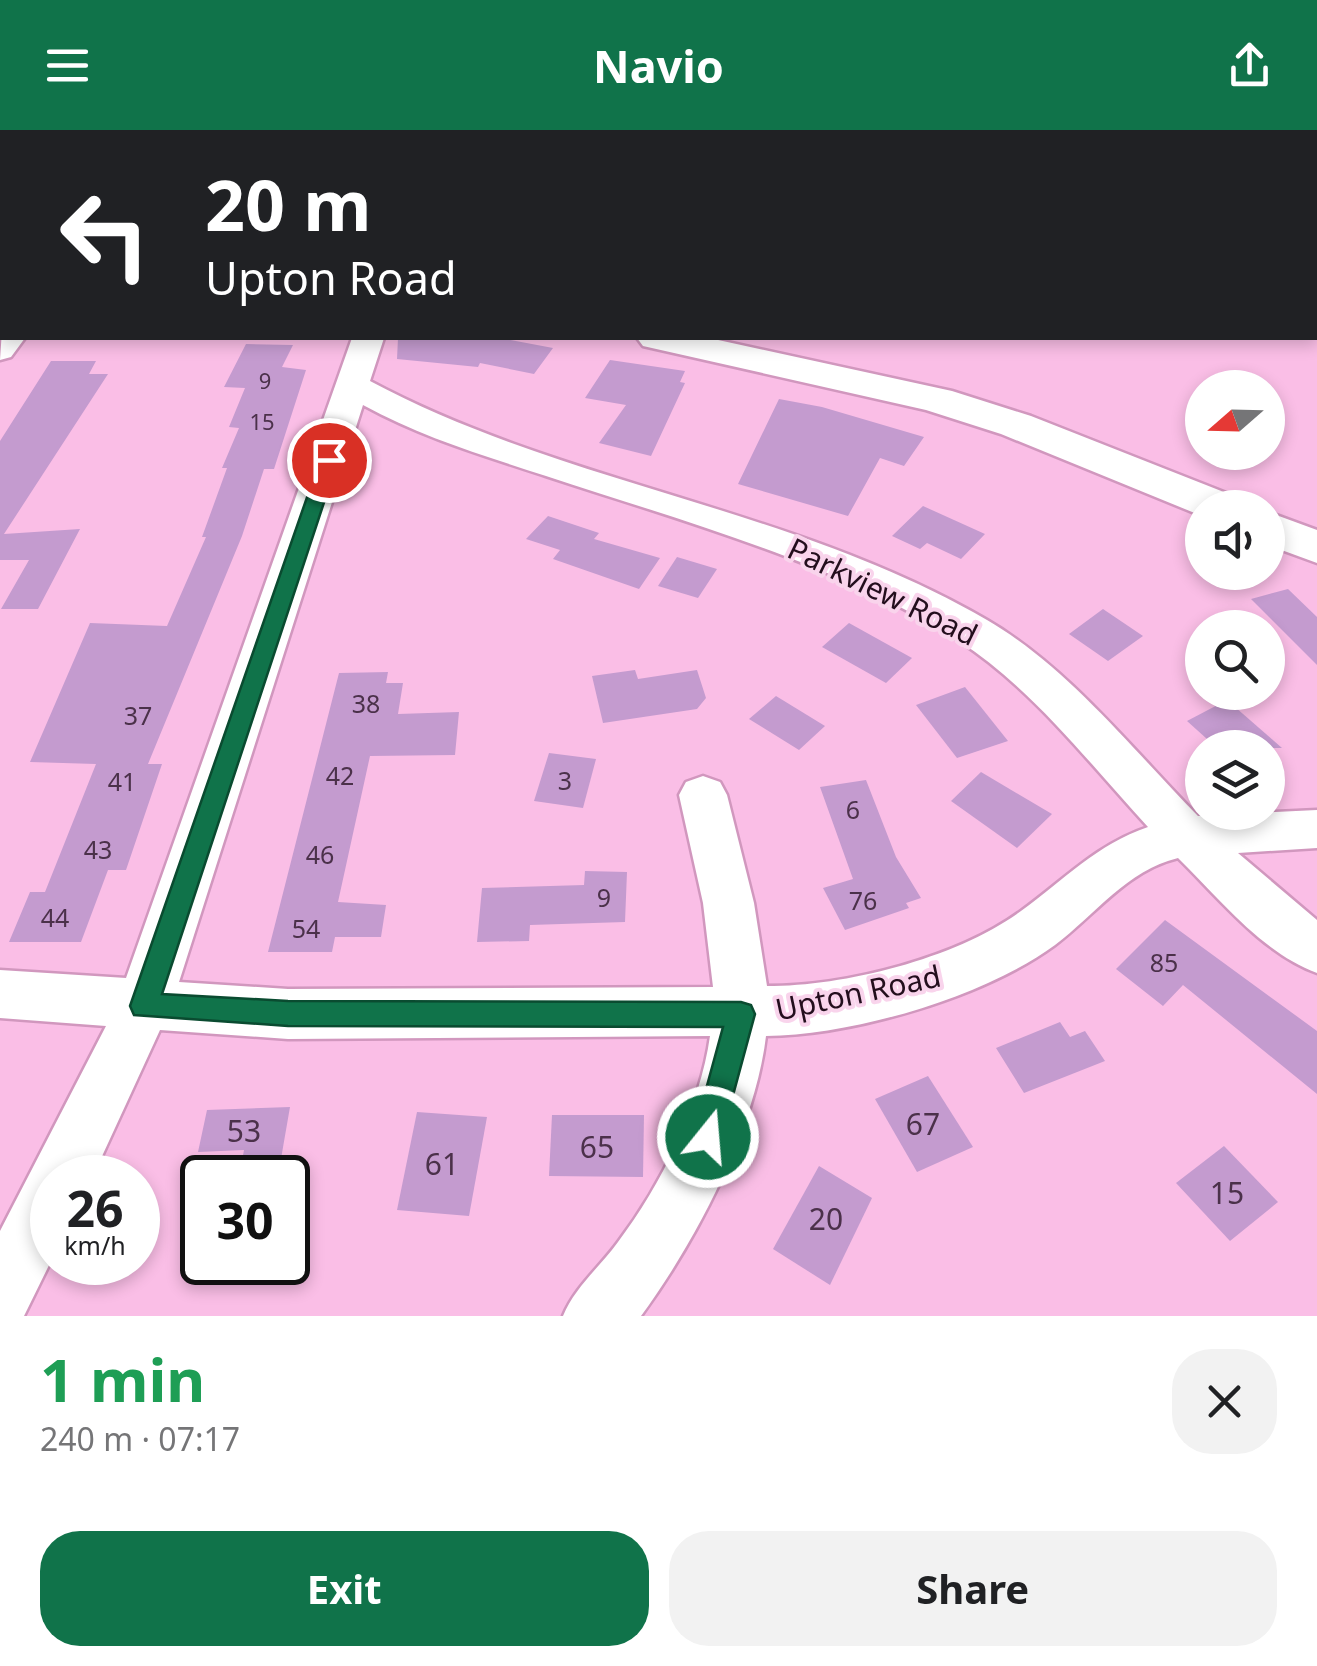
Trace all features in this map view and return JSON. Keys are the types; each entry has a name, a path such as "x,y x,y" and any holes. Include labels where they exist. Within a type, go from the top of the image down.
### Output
{"main road":[{"path":"678,340 953,405 1016,425 1185,493"},
{"path":"1285,534 1317,548"}],"street":[{"path":"72,1155 144,1006 367,340"},
{"name":"Parkview Road","path":"354,386 426,426 757,532 890,588 974,631 1031,674 1188,838 1278,921 1317,950"},
{"path":"595,1316 637,1270 698,1162 717,1112 741,1014 726,899 703,796"},
{"name":"Upton Road","path":"0,994 288,1014 741,1014 840,1002 960,969 1020,941 1134,852 1188,838 1317,830"},
{"path":"0,1296 30,1238"}],"building":[{"path":"398,340 511,340 553,348 534,374 480,363 478,367 397,359"},
{"path":"246,344 293,345 282,367 306,370 274,469 264,469 242,536 148,764 162,764 126,870 108,870 81,942 9,942 30,892 45,892 96,764 30,762 90,623 167,626 206,537 202,537 227,468 222,468 239,428 229,427 245,388 224,387"},
{"path":"610,360 685,371 680,382 685,383 651,456 599,443 626,405 585,398"},
{"path":"51,361 96,361 89,374 108,374 4,534 80,529 38,609 1,609 29,560 0,560 0,441"},
{"path":"779,399 822,407 924,437 904,466 880,458 848,516 738,484"},
{"path":"923,506 985,534 961,559 927,543 920,549 892,536"},
{"path":"548,516 599,533 594,539 660,558 639,589 553,559 560,550 526,539"},
{"path":"677,557 717,569 698,598 658,586"},
{"path":"1285,590 1317,617 1317,665 1285,633 1285,610 1262,610 1251,599"},
{"path":"1103,609 1143,636 1108,661 1069,634"},
{"path":"849,623 912,658 886,683 822,647"},
{"path":"635,670 638,679 697,670 706,698 697,709 603,723 592,676"},
{"path":"388,672 386,683 403,683 398,714 459,712 455,755 370,756 338,902 386,905 381,937 335,937 332,952 268,952 339,673"},
{"path":"965,687 1008,741 957,758 916,705"},
{"path":"776,696 825,726 799,750 749,719"},
{"path":"1208,710 1238,710 1261,730 1197,730 1187,721"},
{"path":"549,753 596,759 583,808 534,801"},
{"path":"981,772 1052,814 1017,848 951,801"},
{"path":"866,780 896,857 921,898 906,903 909,908 845,930 823,888 853,879 820,787"},
{"path":"585,871 627,872 625,922 530,925 529,941 477,942 482,888 584,885"},
{"path":"1165,920 1317,1031 1317,1094 1183,985 1163,1006 1116,969"},
{"path":"1060,1022 1070,1037 1085,1031 1105,1061 1024,1093 996,1048"},
{"path":"928,1076 973,1147 917,1172 875,1099"},
{"path":"290,1107 282,1155 243,1155 244,1150 198,1152 207,1110"},
{"path":"417,1112 487,1117 469,1216 397,1210"},
{"path":"552,1115 644,1115 643,1177 549,1176"},
{"path":"1224,1146 1278,1202 1230,1241 1176,1183"},
{"path":"819,1166 872,1198 830,1285 773,1249"}],"route":[{"path":"329,460 144,1006 288,1014 741,1014 708,1137"}]}
